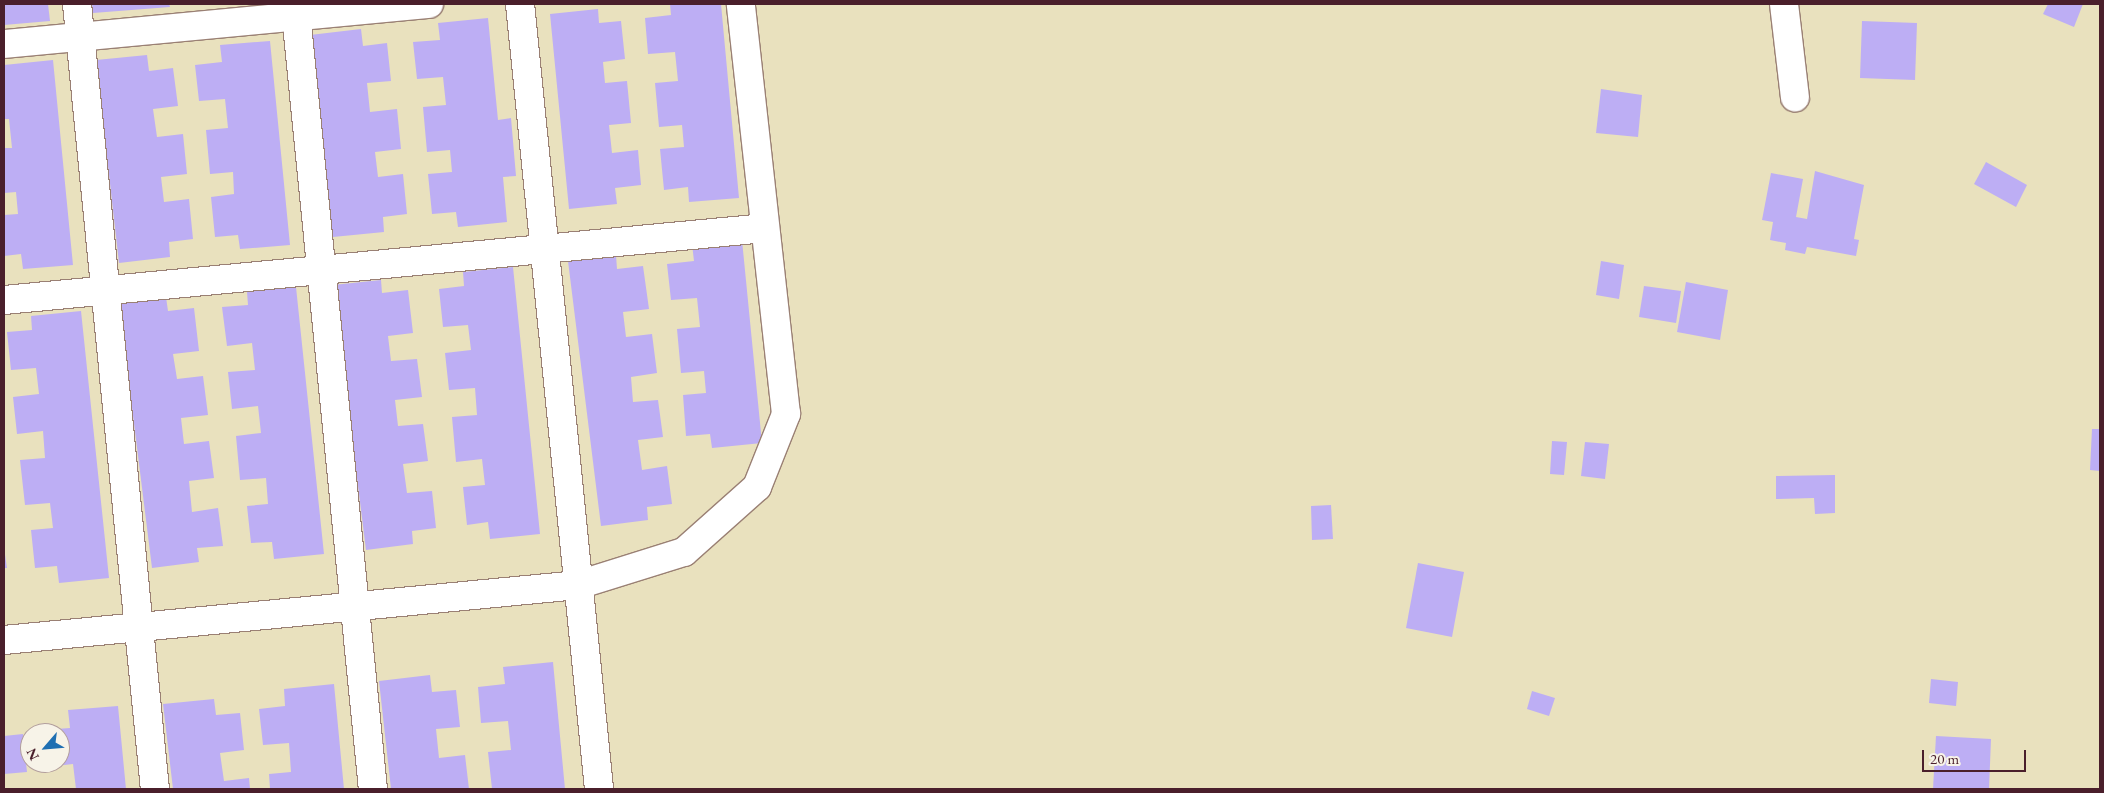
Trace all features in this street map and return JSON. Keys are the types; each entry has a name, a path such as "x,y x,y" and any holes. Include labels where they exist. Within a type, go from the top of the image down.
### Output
{"street":[{"path":"77,4 155,789"},
{"path":"4,44 80,37 296,10 429,4"},
{"path":"520,4 598,789"},
{"path":"4,640 578,585 684,552 757,487 786,414 741,4"},
{"path":"1784,4 1795,97"},
{"path":"296,10 373,789"},
{"path":"4,300 766,228"}],"building":[{"path":"4,4 48,4 50,21 4,25"},
{"path":"92,4 169,4 170,7 93,13"},
{"path":"670,4 721,4 739,198 689,202 688,187 664,190 660,149 684,147 682,125 659,127 655,83 678,81 675,52 648,54 645,18 671,15"},
{"path":"2048,4 2083,4 2074,27 2043,14"},
{"path":"598,9 599,23 621,21 625,59 603,62 605,83 627,81 631,123 609,125 612,153 638,150 641,185 615,188 617,204 569,209 550,14"},
{"path":"488,18 498,120 511,118 516,176 503,177 507,222 458,227 456,212 432,214 428,174 452,172 450,150 427,152 423,107 446,105 443,77 417,79 413,42 440,40 438,23"},
{"path":"1862,21 1917,23 1915,80 1860,78"},
{"path":"361,29 363,46 387,43 391,81 367,83 370,112 397,109 401,149 375,152 378,177 403,174 407,214 383,217 384,232 333,237 310,35"},
{"path":"270,41 290,245 240,249 238,235 215,237 211,197 234,194 233,172 210,174 206,130 228,128 225,99 199,101 195,65 222,62 220,45"},
{"path":"147,55 149,71 173,68 178,106 153,109 157,137 183,134 187,174 161,177 164,202 189,199 193,239 169,242 170,257 119,263 96,60"},
{"path":"53,60 73,265 23,269 21,254 4,256 4,215 18,214 16,192 4,193 4,148 12,148 9,119 4,119 4,65"},
{"path":"1601,89 1642,95 1638,137 1596,133"},
{"path":"1986,162 2027,185 2016,207 1974,184"},
{"path":"1815,171 1864,185 1854,239 1859,240 1856,256 1807,247 1805,254 1785,250 1786,243 1770,240 1773,222 1762,220 1771,173 1803,179 1796,217 1807,219"},
{"path":"742,240 762,443 712,448 710,434 686,436 683,395 706,393 704,371 681,373 677,329 700,327 697,298 671,300 667,264 694,261 692,244"},
{"path":"616,255 617,269 643,266 649,309 623,312 626,337 652,334 657,373 631,377 633,402 658,400 663,437 638,440 642,470 667,466 672,504 647,507 648,520 601,526 568,261"},
{"path":"1601,261 1624,265 1619,299 1596,295"},
{"path":"513,267 540,534 490,539 488,522 467,525 463,487 485,485 482,459 456,462 452,417 477,415 475,388 449,390 445,353 471,350 468,325 443,327 439,289 464,286 463,272"},
{"path":"381,280 382,293 408,290 413,333 388,336 391,361 417,359 422,397 395,400 398,426 423,424 428,461 403,464 407,493 432,491 436,528 412,531 413,544 366,550 333,285"},
{"path":"1686,282 1728,290 1720,340 1677,332"},
{"path":"1644,286 1681,291 1676,323 1639,317"},
{"path":"296,287 324,554 274,559 272,542 251,543 247,506 268,504 266,478 240,480 236,436 261,433 258,406 232,409 228,372 255,370 252,343 227,346 222,307 248,305 247,292"},
{"path":"166,297 168,311 194,308 199,351 173,354 177,379 203,376 208,415 181,418 184,444 209,441 214,478 189,481 192,512 218,508 223,546 197,548 199,562 152,568 119,303"},
{"path":"81,311 109,578 59,583 57,566 35,568 31,530 53,528 50,503 25,505 20,460 45,458 43,431 17,434 13,397 39,394 36,368 11,370 7,332 32,330 31,316"},
{"path":"2092,429 2100,429 2100,471 2090,470"},
{"path":"1552,441 1567,442 1564,475 1550,474"},
{"path":"1585,442 1609,444 1605,479 1581,476"},
{"path":"1835,475 1835,513 1815,514 1814,498 1776,499 1776,476"},
{"path":"1331,505 1333,539 1312,540 1311,506"},
{"path":"4,548 7,568 4,568"},
{"path":"1418,563 1464,572 1452,637 1406,628"},
{"path":"553,662 565,789 492,789 488,752 511,750 508,721 481,723 478,687 505,684 503,667"},
{"path":"430,675 432,692 456,690 460,727 436,729 439,758 465,755 469,789 391,789 379,681"},
{"path":"1931,679 1958,682 1956,706 1929,703"},
{"path":"334,684 344,789 270,789 269,774 291,772 289,743 263,745 259,709 285,706 284,689"},
{"path":"1532,691 1555,698 1549,716 1527,709"},
{"path":"214,699 216,715 240,713 244,750 220,753 224,781 249,778 250,789 173,789 163,704"},
{"path":"118,706 126,789 76,789 73,764 70,764 70,723 68,710"},
{"path":"20,734 20,773 4,774 4,736"},
{"path":"1936,736 1991,739 1989,789 1933,789"}]}
